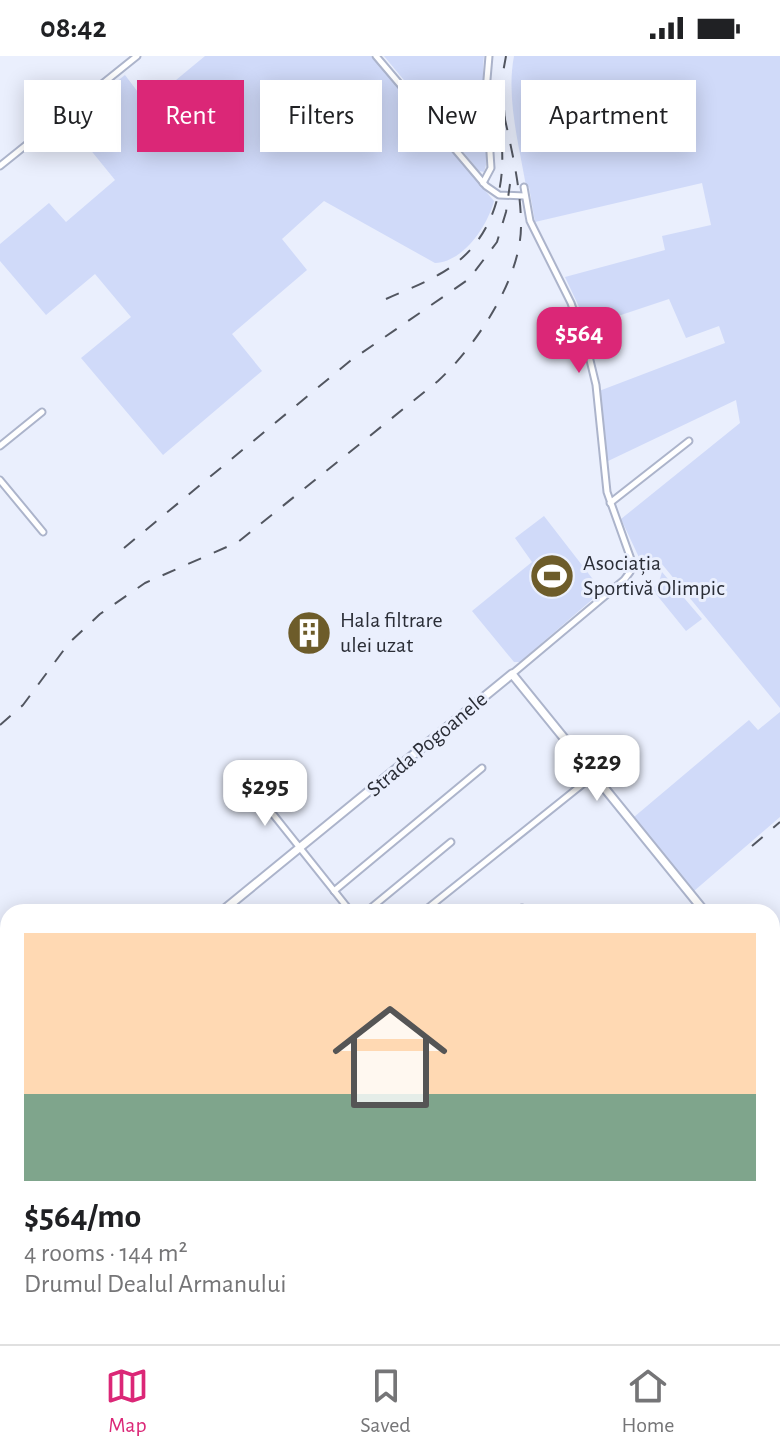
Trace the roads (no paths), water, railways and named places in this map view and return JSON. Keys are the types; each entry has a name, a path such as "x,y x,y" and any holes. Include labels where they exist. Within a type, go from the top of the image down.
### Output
{"street":[{"path":"0,166 137,56"},
{"path":"376,56 483,183 502,196 525,196"},
{"path":"483,183 491,168 486,91 489,56"},
{"path":"524,187 530,221 571,303 589,356 597,395 603,471 610,503 689,441"},
{"path":"0,446 42,412"},
{"path":"0,480 43,532"},
{"name":"Strada Pogoanele","path":"231,904 624,580 630,572 631,557 610,503"},
{"path":"512,674 699,904"},
{"path":"334,891 482,768"},
{"path":"433,904 594,775"},
{"path":"253,789 345,904"},
{"path":"376,904 451,842"}],"railway":[{"path":"502,80 506,56"},
{"path":"0,725 23,705 69,643 100,614 145,583 238,542 438,381 467,349 505,289 519,246 521,226 516,170 505,120"},
{"path":"386,299 432,279 469,252 496,204 502,152"},
{"path":"124,548 350,361 469,279 497,242 510,184"},
{"path":"752,846 780,822"}],"place":[{"name":"Asociația Sportivă Olimpic","path":"552,576"},
{"name":"Hala filtrare ulei uzat","path":"309,633"}]}
